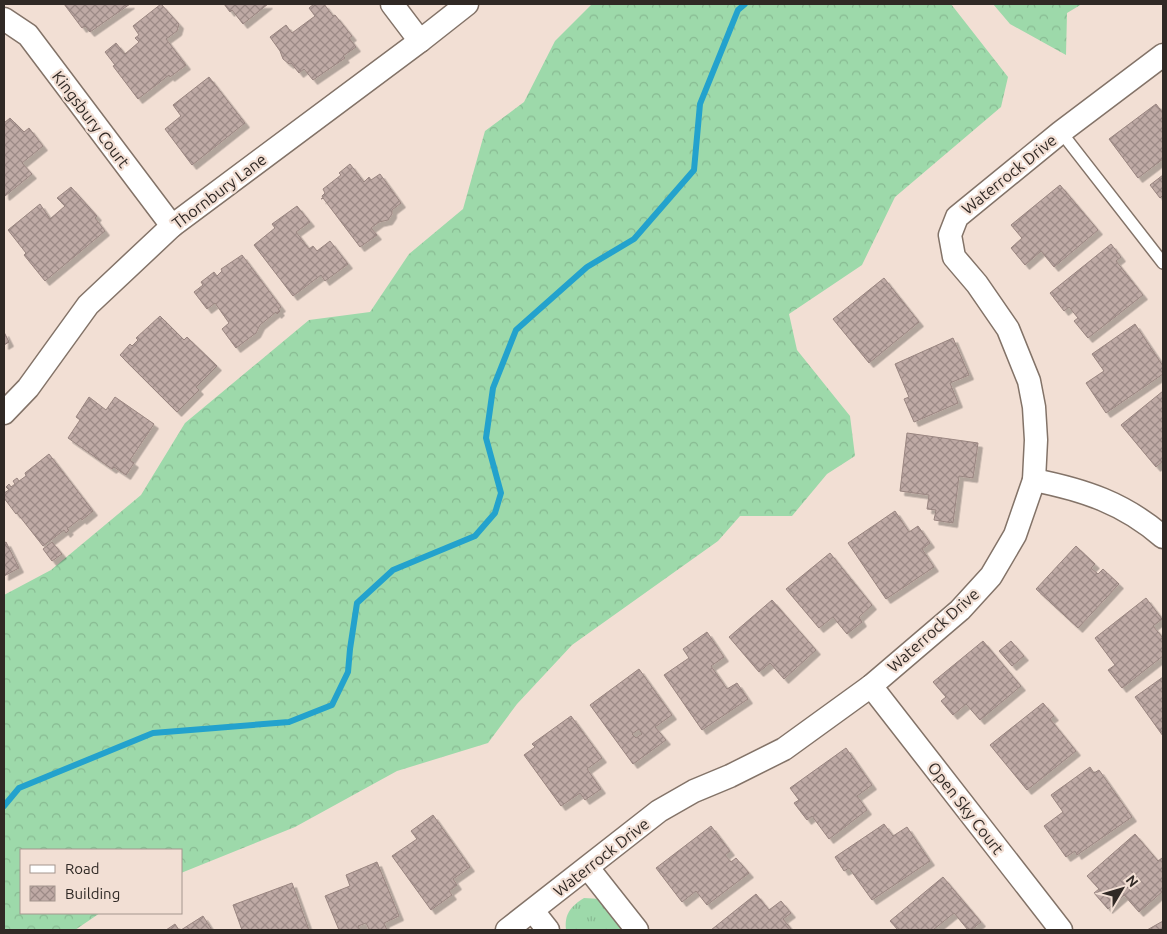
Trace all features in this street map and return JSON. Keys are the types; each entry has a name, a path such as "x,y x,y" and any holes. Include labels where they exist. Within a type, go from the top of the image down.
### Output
{"street":[{"path":"392,4 420,41"},
{"name":"Thornbury Lane","path":"4,413 28,388 88,305 172,226 467,4"},
{"name":"Kingsbury Court","path":"4,19 28,35 172,226"},
{"name":"Waterrock Drive","path":"506,930 660,811 694,791 784,749 870,686 960,610 991,576 1016,535 1034,480 1036,440 1034,407 1029,381 1008,329 977,284 954,257 950,235 956,217 1061,132 1163,55"},
{"path":"1034,480 1072,488 1113,503 1147,523 1163,537"},
{"name":"Open Sky Court","path":"870,686 1061,930"},
{"path":"588,868 637,930"},
{"path":"533,911 548,930"}],"lane":[{"path":"1061,132 1163,262"}],"green space":[{"path":"592,4 951,4 1008,77 1001,107 895,197 862,265 789,314 797,350 850,416 855,456 827,474 792,516 740,516 718,541 572,645 517,704 488,743 397,771 295,827 182,873 182,849 20,849 20,914 99,914 75,930 4,930 4,595 51,570 141,495 185,423 309,320 370,312 409,254 463,209 485,131 524,102 555,41"},
{"path":"993,4 1082,4 1067,13 1066,55 1010,24"},
{"path":"584,898 601,899 628,930 566,930 566,919 569,911"}],"building":[{"path":"64,4 130,4 90,32 85,26 82,28"},
{"path":"161,4 179,24 177,31 166,39 186,65 170,77 169,75 138,99 105,52 116,43 125,54 139,42 135,38 139,35 133,26"},
{"path":"224,4 268,4 243,24 232,10 230,12"},
{"path":"314,4 324,4 333,16 335,15 352,36 349,38 356,47 343,56 345,58 313,80 304,69 299,73 291,63 289,64 283,59 270,37 286,25 292,33 315,16 309,8"},
{"path":"209,77 245,123 192,165 165,129 181,116 173,105"},
{"path":"1156,104 1163,113 1163,159 1138,178 1109,139"},
{"path":"10,118 24,132 29,128 43,146 22,163 32,174 5,196 4,123"},
{"path":"350,164 364,182 369,177 371,180 380,174 401,203 392,210 388,220 379,222 371,228 377,235 360,247 322,196 325,193 323,189 341,175 339,173"},
{"path":"1163,175 1163,195 1160,198 1150,185"},
{"path":"1060,185 1098,230 1054,267 1041,251 1025,265 1011,248 1022,238 1011,225"},
{"path":"71,187 97,216 95,218 105,231 45,281 24,255 26,253 8,230 40,204 50,219 65,206 57,198"},
{"path":"297,206 310,222 296,232 309,249 313,246 317,251 330,241 348,264 325,281 321,275 293,296 254,245 275,228 272,224"},
{"path":"1111,244 1121,257 1116,261 1143,295 1088,338 1074,321 1078,318 1069,307 1064,311 1050,293"},
{"path":"242,255 281,307 278,309 280,311 277,314 276,312 260,325 256,333 236,348 222,329 229,323 215,303 207,309 194,292 203,285 201,282 214,272 217,276 222,271 221,269"},
{"path":"884,278 919,322 869,363 833,319"},
{"path":"160,316 184,340 187,337 217,366 196,387 199,390 177,412 120,355 130,344 132,346 138,340 136,338"},
{"path":"1135,324 1163,366 1163,374 1106,413 1086,383 1104,371 1092,354"},
{"path":"4,332 9,342 4,345"},
{"path":"953,338 969,375 950,383 958,403 914,422 904,399 909,397 895,364"},
{"path":"1163,391 1163,461 1156,467 1121,425"},
{"path":"89,397 106,410 115,397 154,424 130,460 134,463 126,475 114,467 112,469 68,438 80,420 76,417"},
{"path":"907,433 978,443 973,478 959,476 953,523 934,520 936,510 927,509 929,495 900,491"},
{"path":"49,454 93,511 67,529 69,530 66,533 64,530 43,546 4,498 4,493 9,490 6,487 9,484 11,487 15,484 13,481 17,478 19,481 26,476 25,473"},
{"path":"895,511 909,532 918,526 930,543 922,549 934,567 886,599 848,543"},
{"path":"6,542 19,568 4,576 4,543"},
{"path":"52,542 62,554 52,561 43,549"},
{"path":"1076,546 1095,564 1091,568 1098,574 1103,569 1119,584 1078,628 1036,589"},
{"path":"830,553 872,605 859,617 862,622 847,634 833,617 819,628 786,589"},
{"path":"1146,598 1162,619 1153,626 1163,638 1163,656 1122,688 1108,670 1115,665 1095,638"},
{"path":"772,600 816,650 784,679 770,663 759,672 729,637"},
{"path":"707,632 724,657 711,666 727,689 737,683 748,699 702,730 664,675 689,658 683,649"},
{"path":"983,641 1021,686 980,720 966,704 953,715 941,701 946,697 933,682"},
{"path":"1011,641 1024,656 1012,666 999,651"},
{"path":"639,669 672,715 655,727 666,740 633,764 590,705","holes":["639,729 642,734 636,738 632,734"]},
{"path":"1163,677 1163,736 1135,697"},
{"path":"1043,703 1054,716 1050,719 1076,751 1027,790 990,745"},
{"path":"571,716 602,758 587,769 601,789 585,800 580,793 561,806 524,755 535,747 532,744"},
{"path":"846,748 872,785 857,796 867,810 829,839 812,816 807,820 794,803 799,800 790,788"},
{"path":"1090,767 1094,773 1099,770 1132,817 1077,855 1075,851 1066,857 1044,826 1063,812 1051,795"},
{"path":"433,815 470,867 453,879 457,885 449,891 452,895 431,910 392,856 417,839 411,831"},
{"path":"884,824 893,836 907,827 930,861 872,900 849,868 844,871 835,857"},
{"path":"711,826 730,851 725,855 731,862 736,858 749,873 707,905 696,891 682,902 656,868"},
{"path":"1135,834 1158,861 1163,859 1163,891 1139,912 1124,895 1108,909 1094,893 1099,889 1087,876"},
{"path":"377,862 399,916 384,923 387,930 367,930 369,929 366,923 358,926 360,930 339,930 325,896 350,886 346,875"},
{"path":"943,877 981,922 971,930 968,930 954,913 933,930 898,930 890,921"},
{"path":"292,883 309,930 242,930 233,905"},
{"path":"756,894 769,910 781,901 791,913 783,919 792,930 711,930"},
{"path":"203,916 212,930 181,930"},
{"path":"1163,921 1163,930 1147,930"},
{"path":"175,924 179,930 166,930"}],"waterway":[{"path":"4,806 19,788 153,733 289,722 332,705 348,672 357,603 393,570 475,536 495,513 501,493 486,438 493,388 516,330 587,267 634,239 694,170 700,104 738,10 745,4"}]}
